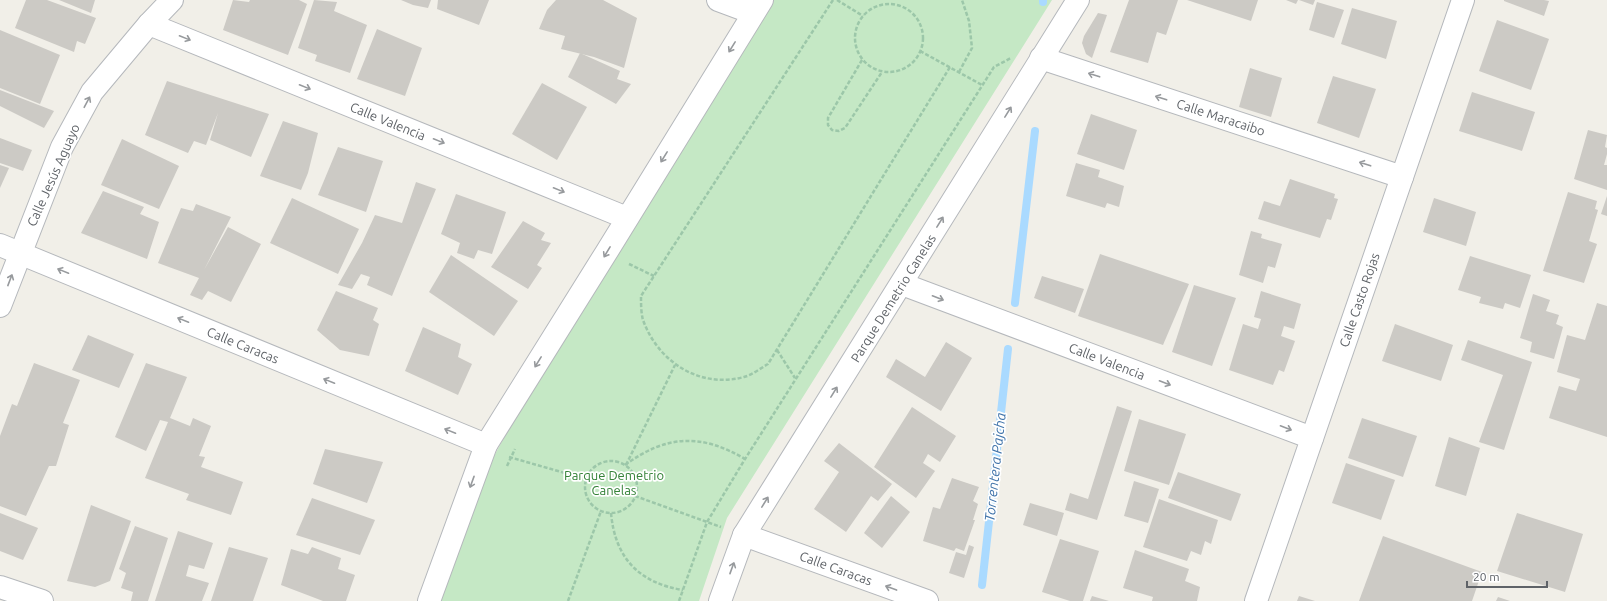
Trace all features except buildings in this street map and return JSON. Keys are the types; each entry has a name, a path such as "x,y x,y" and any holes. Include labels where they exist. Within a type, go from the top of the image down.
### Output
{"street":[{"name":"Calle Jesús Aguayo","path":"0,306 62,147 92,92 148,24 172,0"},
{"path":"429,601 486,446 757,7 718,0"},
{"name":"Parque Demetrio Canelas","path":"720,601 744,535 1078,0"},
{"name":"Calle Casto Rojas","path":"1256,601 1463,0"},
{"name":"Calle Valencia","path":"148,24 627,218"},
{"name":"Calle Maracaibo","path":"1041,58 1402,176"},
{"name":"Calle Caracas","path":"0,245 486,446"},
{"name":"Calle Valencia","path":"902,284 1312,438"},
{"name":"Calle Caracas","path":"744,535 927,601"},
{"path":"0,587 42,601"}],"path":[{"path":"833,0 641,296 642,319 654,343 675,366 697,377 719,381 745,377 768,364 950,68"},
{"path":"837,0 863,16"},
{"path":"959,72 972,48 969,21 962,0"},
{"path":"886,5 902,7 917,20 921,30 922,41 920,51 914,61 904,68 893,72 882,72 871,68 862,60 856,49 855,38 857,26 863,16 871,10 886,5"},
{"path":"920,51 982,84"},
{"path":"679,601 707,522 745,459 982,84 994,67 1011,58 1015,52"},
{"path":"862,60 828,118 828,125 832,130 839,131 845,128 882,72"},
{"path":"625,262 654,276"},
{"path":"777,350 795,378"},
{"path":"625,465 675,366"},
{"path":"625,465 640,454 657,446 687,441 712,443 729,449 745,459"},
{"path":"486,446 511,457 586,479"},
{"path":"610,461 625,465 632,471 636,479 635,496 625,509 611,513 601,511 589,501 586,495 586,479 592,469 602,462 610,461"},
{"path":"635,496 744,535"},
{"path":"568,601 601,511"},
{"path":"611,513 616,541 631,566 655,583 683,590"}],"green space":[{"name":"Parque Demetrio Canelas","path":"774,0 1052,0 727,518 699,601 440,601 494,456 520,409"}],"waterway":[{"name":"Torrentera Pajcha","path":"1015,303 1035,131"},
{"name":"Torrentera Pajcha","path":"982,585 1008,349"}]}
